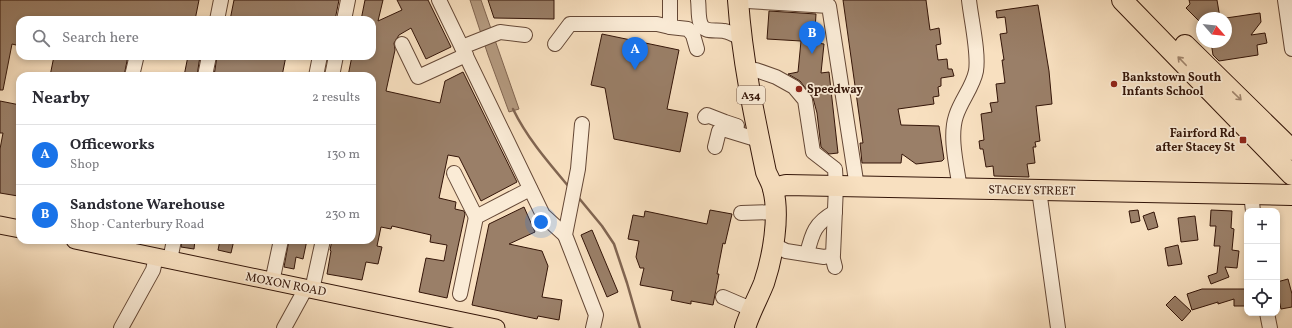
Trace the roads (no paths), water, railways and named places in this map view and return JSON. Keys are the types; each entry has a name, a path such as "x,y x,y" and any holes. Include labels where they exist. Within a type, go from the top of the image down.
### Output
{"highway":[{"name":"A34","path":"744,0 741,38 766,172 773,188"},
{"name":"A34","path":"744,0 749,34 776,171 773,188 775,212 772,244 764,282 751,309 745,328"},
{"path":"1122,0 1285,155"},
{"path":"1139,0 1285,155 1292,175"},
{"path":"1256,200 1273,187 1278,180 1285,155"},
{"name":"STACEY STREET","path":"773,188 786,185 1039,190 1256,200 1292,195"}],"main road":[{"path":"0,225 16,228"},
{"name":"MOXON ROAD","path":"94,244 309,289 451,324 496,328"}],"street":[{"path":"218,16 221,0"},
{"path":"345,16 348,0"},
{"path":"439,0 543,215 565,235 596,315 593,328"},
{"path":"670,0 670,27"},
{"path":"698,0 700,23 706,29 722,30 733,33 741,38"},
{"path":"744,0 829,6 857,187"},
{"path":"960,189 953,133 954,124 956,114 976,71 977,60 969,0"},
{"path":"1285,0 1292,49"},
{"path":"688,29 699,14"},
{"path":"555,44 570,24 657,24 688,29 693,35 697,50"},
{"path":"402,44 418,78 488,36 500,32 525,36"},
{"path":"133,72 136,60"},
{"path":"206,72 208,60"},
{"path":"317,72 319,60"},
{"path":"333,72 335,60"},
{"path":"756,70 776,77 794,87 805,100 813,152 835,169 836,186 833,261 824,257 786,251 772,244"},
{"path":"705,117 707,115 734,126 758,132"},
{"path":"565,235 578,169 582,124"},
{"path":"715,147 719,130 723,129 758,132"},
{"path":"454,173 476,217 460,294"},
{"path":"476,217 530,189"},
{"path":"1039,190 1058,328"},
{"path":"741,213 775,212"},
{"path":"807,254 813,232 824,218 835,212"},
{"path":"121,328 153,270 163,259 172,244"},
{"path":"272,282 280,244"},
{"path":"284,328 309,289 322,244"},
{"path":"723,297 751,309"},
{"path":"1268,316 1270,328"}],"waterway":[{"path":"513,109 531,140 569,187"},
{"path":"578,197 602,226 614,244 640,328"}],"place":[{"name":"Sandstone Warehouse","path":"812,54"},
{"name":"Officeworks","path":"635,70"},
{"name":"Bankstown South Infants School","path":"1114,84"},
{"name":"Speedway","path":"799,89"},
{"name":"Fairford Rd after Stacey St","path":"1243,140"}]}
